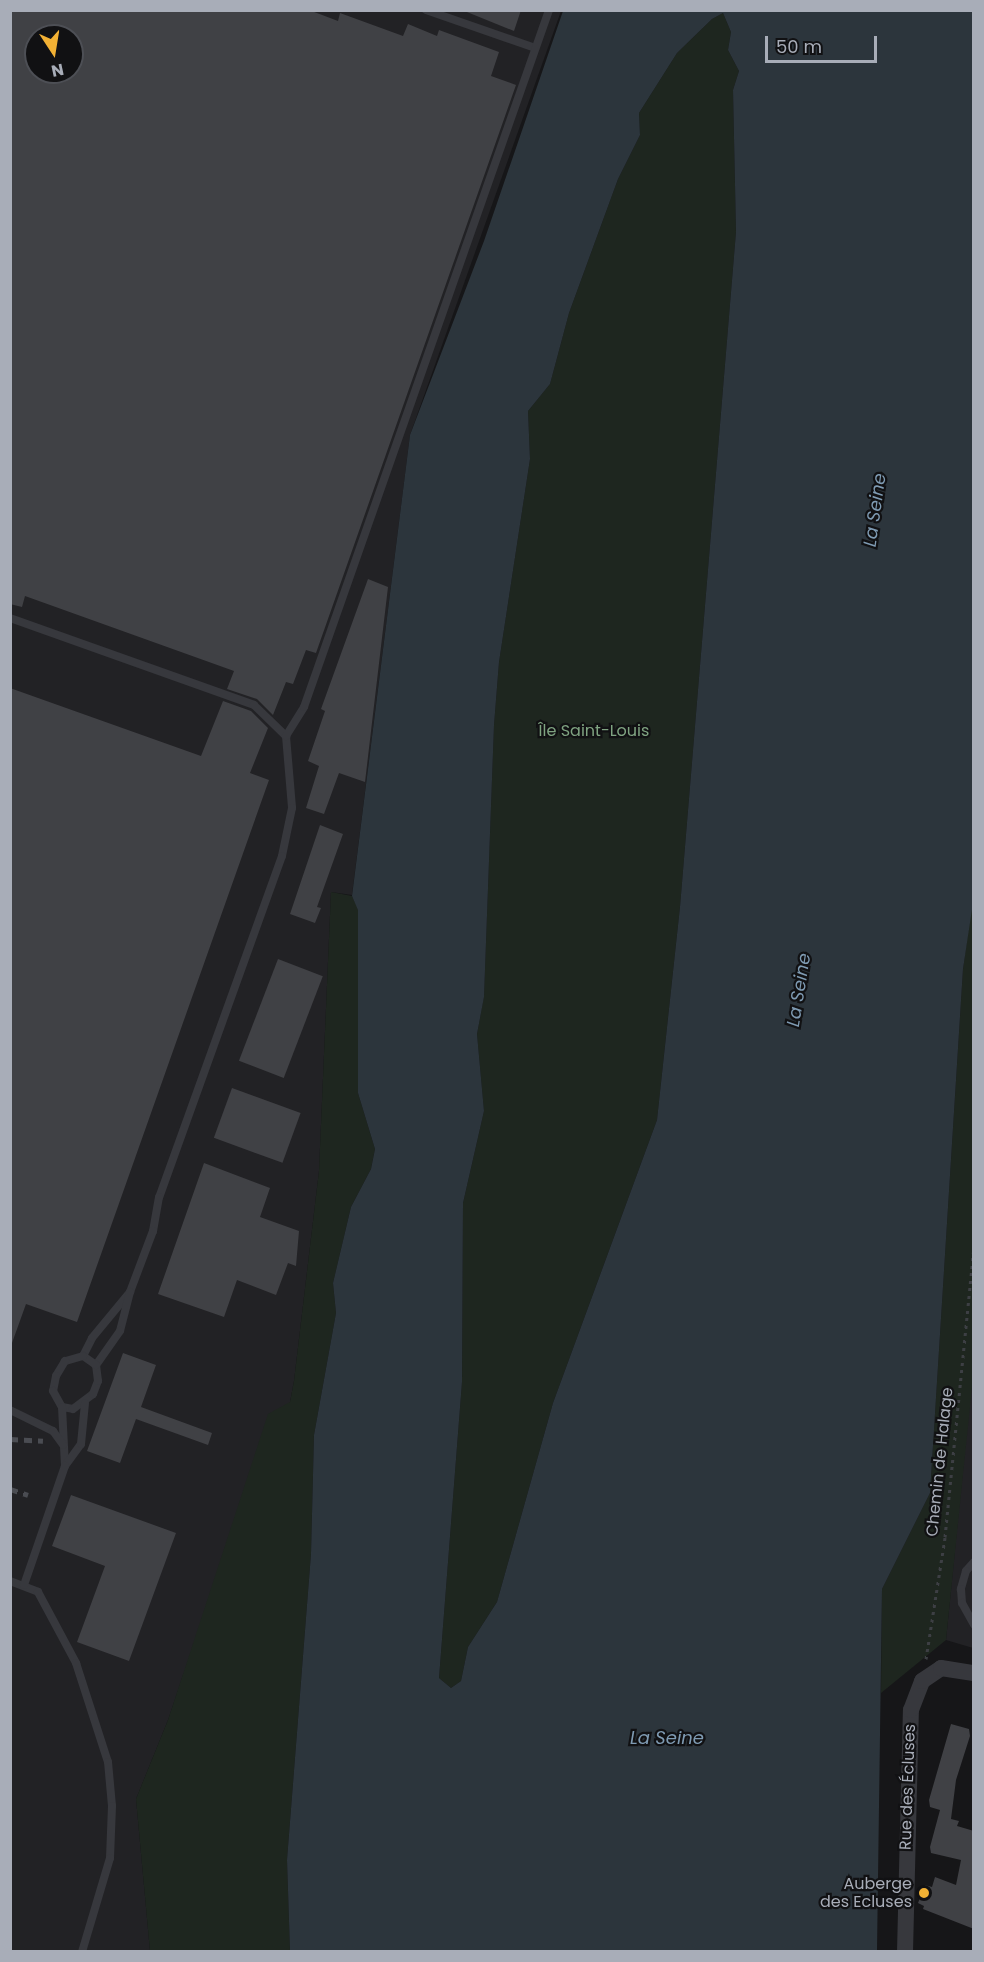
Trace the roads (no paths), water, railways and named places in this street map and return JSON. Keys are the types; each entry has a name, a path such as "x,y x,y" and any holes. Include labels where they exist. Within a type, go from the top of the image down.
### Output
{"street":[{"name":"Rue des Écluses","path":"905,1952 911,1710 922,1681 940,1668 974,1673"}],"lane":[{"path":"426,10 536,48"},
{"path":"24,1585 65,1466 81,1444 85,1403 98,1381 96,1365 120,1331 130,1292 153,1231 159,1197 282,856 292,807 286,736 304,708 549,10"},
{"path":"10,618 254,705 286,736"},
{"path":"65,1466 62,1407 53,1391 56,1376 65,1361 83,1356 92,1338 130,1292"},
{"path":"83,1356 96,1365"},
{"path":"62,1407 73,1409 85,1403"},
{"path":"10,1410 53,1431 63,1445"},
{"path":"974,1562 966,1571 961,1589 962,1604 974,1625"},
{"path":"10,1581 38,1592 76,1663 108,1762 112,1806 110,1858 82,1952"}],"water":[{"name":"La Seine","path":"563,11 973,11 974,896 963,969 930,1493 882,1589 877,1951 290,1951 287,1860 311,1554 314,1435 336,1313 333,1283 351,1207 371,1169 375,1149 358,1093 358,910 352,896 410,435 484,241","holes":["723,13 731,32 728,50 739,71 733,90 736,232 680,907 657,1120 553,1403 497,1602 468,1647 461,1681 451,1688 439,1678 462,1382 463,1203 484,1111 477,1034 484,997 494,725 499,662 530,459 528,411 550,384 569,313 618,179 640,135 639,113 677,53 712,19"]}],"railway":[{"path":"10,1439 43,1441"},
{"path":"10,1489 28,1495"}],"place":[{"name":"Auberge des Ecluses","path":"924,1893"}],"park label":[{"name":"Île Saint-Louis","path":"594,731"}]}
